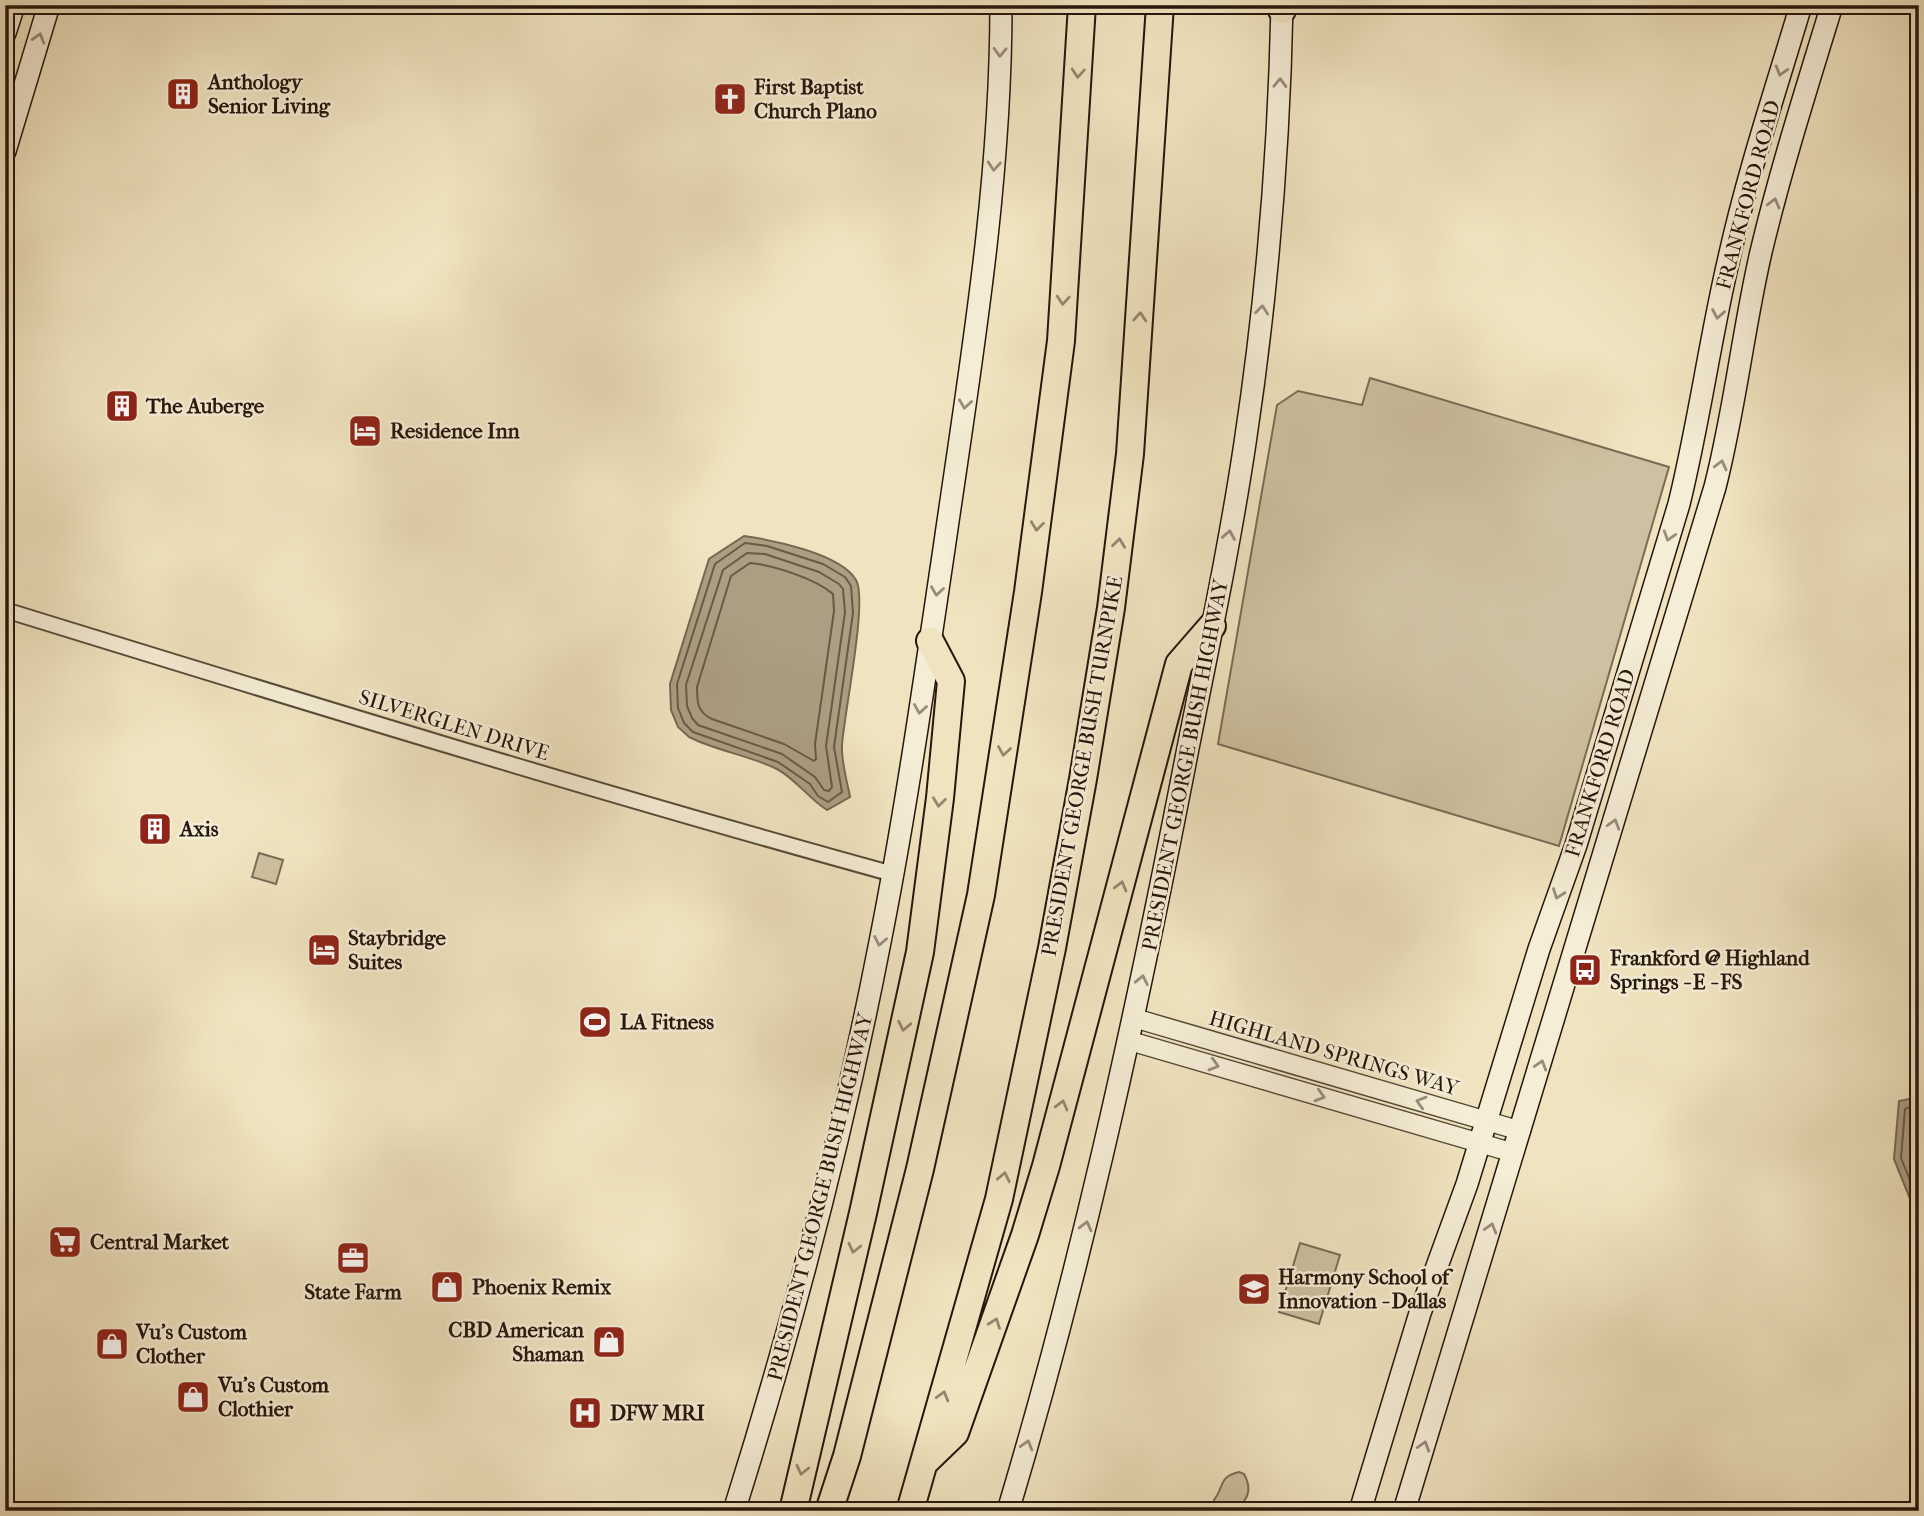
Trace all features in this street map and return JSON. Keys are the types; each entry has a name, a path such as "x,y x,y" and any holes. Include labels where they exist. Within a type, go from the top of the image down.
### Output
{"highway":[{"path":"829,1511 847,1456 920,1169 981,895 1028,592 1061,341 1082,5"},
{"name":"PRESIDENT GEORGE BUSH TURNPIKE","path":"910,1511 999,1199 1052,948 1107,634 1130,454 1160,5"},
{"path":"925,1462 955,1433 1007,1290 1046,1166 1179,664 1212,626"},
{"path":"793,1511 863,1213 920,952 940,798 951,681 930,641"}],"main road":[{"path":"5,33 14,5"},
{"path":"5,151 49,5"},
{"name":"PRESIDENT GEORGE BUSH HIGHWAY","path":"734,1511 792,1318 827,1185 860,1042 893,874 930,641 986,251 998,98 1001,5"},
{"name":"FRANKFORD ROAD","path":"1360,1511 1420,1313 1480,1143 1539,949 1576,845 1679,504 1743,196 1801,5"},
{"name":"FRANKFORD ROAD","path":"1404,1511 1715,487 1733,410 1761,253 1789,147 1832,5"},
{"name":"PRESIDENT GEORGE BUSH HIGHWAY","path":"1008,1511 1062,1321 1130,1041 1245,445 1262,313 1276,164 1281,7"},
{"path":"1761,138 1789,147"}],"street":[{"name":"SILVERGLEN DRIVE","path":"5,610 773,842 893,874"},
{"name":"HIGHLAND SPRINGS WAY","path":"1135,1018 1521,1131"},
{"path":"1130,1041 1514,1153"}],"shaded area":[{"path":"1370,378 1669,467 1559,846 1218,744 1277,405 1298,391 1362,405"},
{"path":"259,853 283,860 276,884 252,877"},
{"path":"1300,1243 1340,1255 1319,1324 1279,1312"},
{"path":"1232,1474 1244,1474 1248,1484 1248,1494 1244,1501 1246,1511 1215,1511 1214,1500 1223,1483"}],"water":[{"path":"744,536 788,545 822,556 848,571 856,580 859,610 842,745 850,797 827,810 777,769 689,737 678,727 671,710 670,684 709,559"},
{"path":"1919,1097 1919,1214 1915,1211 1894,1159 1899,1101"}],"place":[{"name":"Anthology Senior Living","path":"183,94"},
{"name":"First Baptist Church Plano","path":"730,99"},
{"name":"The Auberge","path":"122,406"},
{"name":"Residence Inn","path":"365,431"},
{"name":"Axis","path":"155,829"},
{"name":"Staybridge Suites","path":"324,950"},
{"name":"Frankford @ Highland Springs - E - FS","path":"1585,970"},
{"name":"LA Fitness","path":"595,1022"},
{"name":"Central Market","path":"65,1242"},
{"name":"State Farm","path":"353,1258"},
{"name":"Phoenix Remix","path":"447,1287"},
{"name":"Harmony School of Innovation - Dallas","path":"1254,1289"},
{"name":"CBD American Shaman","path":"609,1342"},
{"name":"Vu's Custom Clother","path":"112,1344"},
{"name":"Vu's Custom Clothier","path":"193,1397"},
{"name":"DFW MRI","path":"585,1413"}]}
